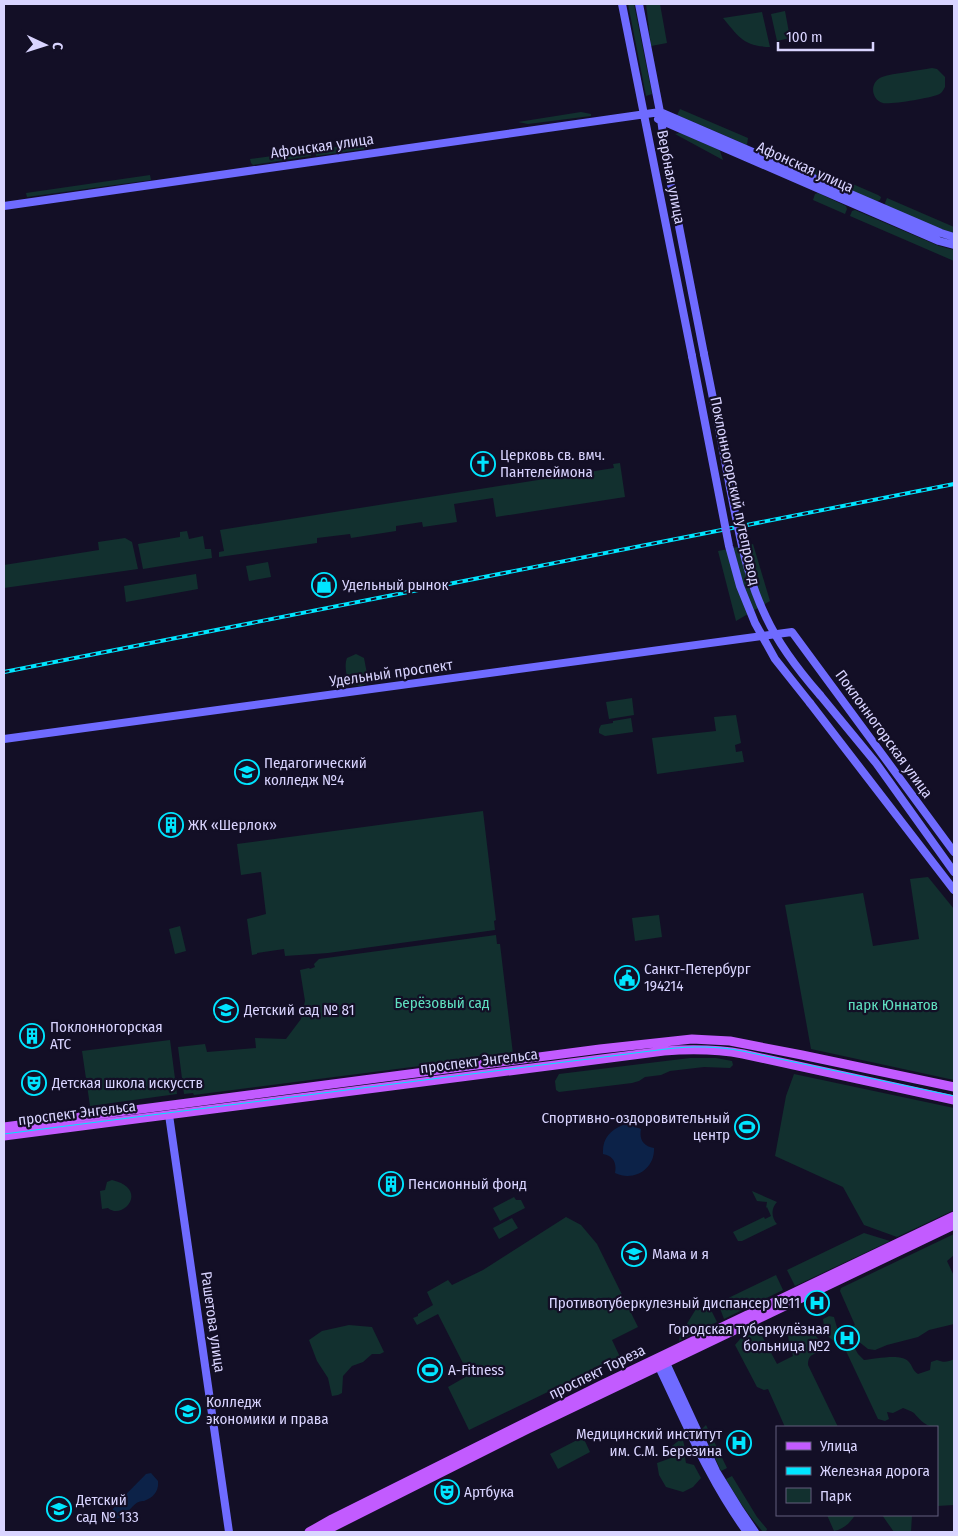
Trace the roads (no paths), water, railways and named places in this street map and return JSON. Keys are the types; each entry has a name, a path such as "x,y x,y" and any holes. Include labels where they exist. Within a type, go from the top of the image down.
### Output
{"main road":[{"name":"проспект Энгельса","path":"4,1136 169,1110 675,1040 699,1039 730,1042 823,1059 954,1088"},
{"name":"проспект Энгельса","path":"4,1127 169,1110 689,1049 731,1052 954,1100"},
{"path":"821,1072 820,1064 823,1059"},
{"name":"проспект Тореза","path":"323,1532 954,1216"},
{"name":"проспект Тореза","path":"309,1532 436,1467 954,1225"}],"street":[{"name":"Вербная улица","path":"622,4 692,356"},
{"name":"Вербная улица","path":"639,4 704,354"},
{"name":"Афонская улица","path":"4,206 644,115 660,116 954,237"},
{"name":"Афонская улица","path":"660,116 683,129 930,237 954,245"},
{"path":"664,144 665,139 671,132 683,129"},
{"name":"Поклонногорский путепровод","path":"704,354 741,543 751,581 766,618 776,635 820,695"},
{"name":"Поклонногорский путепровод","path":"692,356 730,546 740,586 752,617 768,647 794,685 810,703 954,890"},
{"name":"Поклонногорская улица","path":"792,632 954,852"},
{"name":"Удельный проспект","path":"4,739 792,632"},
{"name":"Поклонногорская улица","path":"820,695 876,763 954,872"},
{"name":"Рашетова улица","path":"169,1110 229,1532"},
{"path":"661,1363 711,1474 734,1514 747,1532"},
{"path":"661,1363 716,1471 755,1532"}],"water":[{"path":"623,1125 630,1125 641,1129 643,1142 647,1146 654,1148 651,1162 647,1168 636,1175 629,1176 615,1173 614,1160 603,1154 605,1140 614,1130"},
{"path":"151,1473 158,1481 157,1491 153,1496 138,1502 121,1517 111,1520 108,1518 114,1508 146,1474"}],"tram line":[{"path":"4,1134 685,1047 733,1049 954,1096"}],"railway":[{"path":"4,672 954,484"}],"place":[{"name":"Церковь св. вмч. Пантелеймона","path":"483,464"},
{"name":"Удельный рынок","path":"324,585"},
{"name":"Педагогический колледж №4","path":"247,772"},
{"name":"ЖК «Шерлок»","path":"171,825"},
{"name":"Санкт-Петербург 194214","path":"627,978"},
{"name":"Детский сад № 81","path":"226,1010"},
{"name":"Поклонногорская АТС","path":"32,1036"},
{"name":"Детская школа искусств","path":"34,1083"},
{"name":"Спортивно-оздоровительный центр","path":"747,1127"},
{"name":"Пенсионный фонд","path":"391,1184"},
{"name":"Мама и я","path":"634,1254"},
{"name":"Противотуберкулезный диспансер №11","path":"817,1303"},
{"name":"Городская туберкулёзная больница №2","path":"847,1338"},
{"name":"A-Fitness","path":"430,1370"},
{"name":"Колледж экономики и права","path":"188,1411"},
{"name":"Медицинский институт им. С.М. Березина","path":"739,1443"},
{"name":"Артбука","path":"447,1492"},
{"name":"Детский сад № 133","path":"59,1509"}],"park label":[{"name":"Берёзовый сад","path":"442,1003"},
{"name":"парк Юннатов","path":"893,1005"}]}
